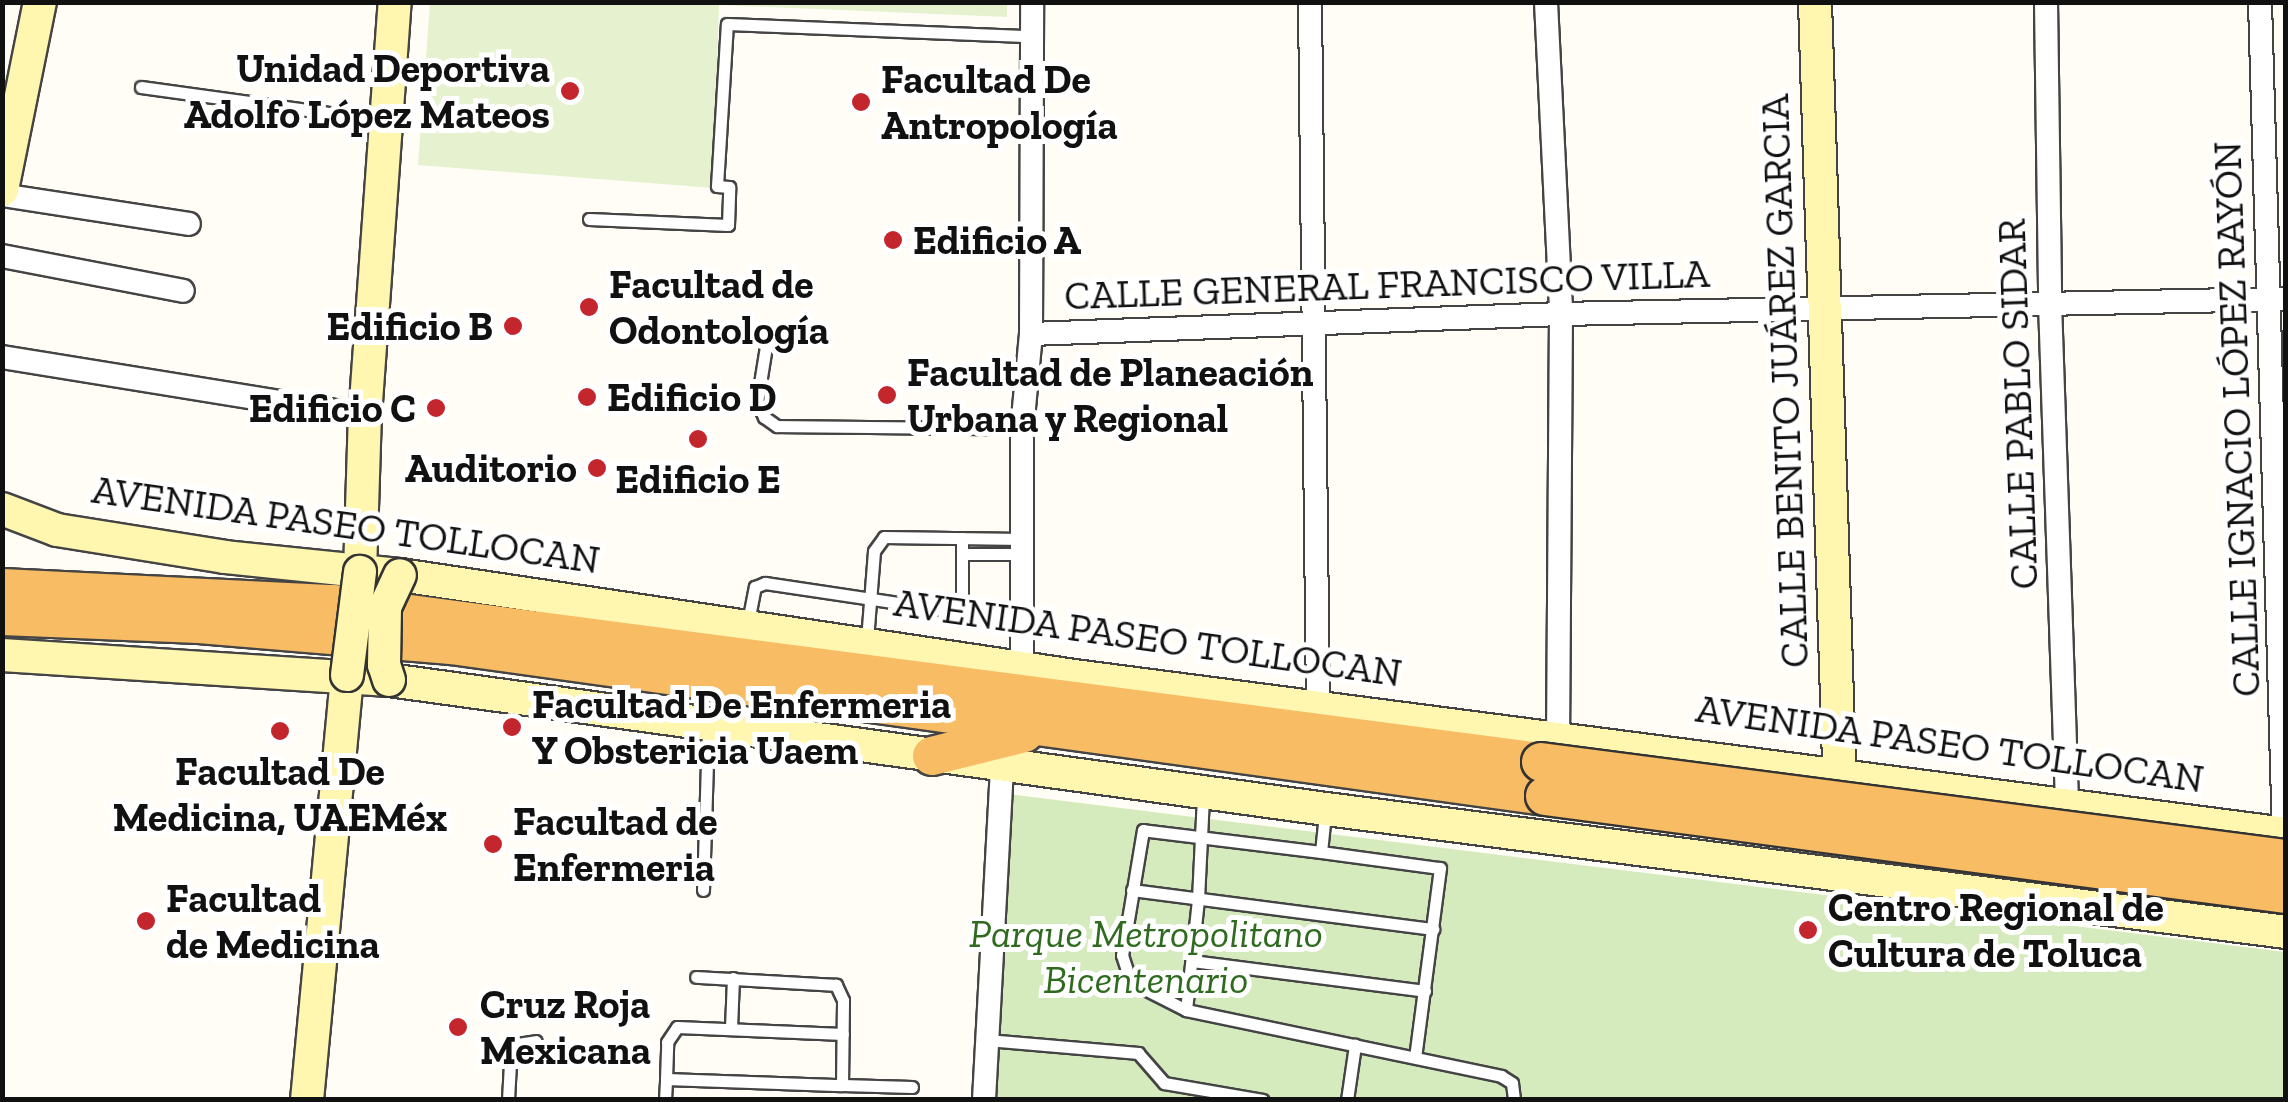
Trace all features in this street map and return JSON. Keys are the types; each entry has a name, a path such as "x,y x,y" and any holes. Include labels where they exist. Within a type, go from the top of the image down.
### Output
{"highway":[{"name":"AVENIDA PASEO TOLLOCAN","path":"2,588 334,604 1548,765 2285,842"},
{"name":"AVENIDA PASEO TOLLOCAN","path":"2,616 198,624 410,641 1040,728 1548,765 2286,894"},
{"path":"1074,676 1124,709"},
{"path":"932,756 1040,728"}],"main road":[{"path":"2,193 40,2"},
{"path":"307,1100 360,572 365,416 395,2"},
{"name":"CALLE BENITO JUÁREZ GARCIA","path":"1815,2 1840,877"},
{"name":"AVENIDA PASEO TOLLOCAN","path":"2,509 57,530 225,557 400,575 1074,676 1318,708 1548,765 1762,763 2067,803 2285,842"},
{"path":"389,680 384,665 385,607 400,575"},
{"path":"2,654 348,675 1203,793 2286,932"},
{"path":"1748,865 1780,845 1785,830 1784,801 1762,763"}],"street":[{"path":"1022,668 1020,428 1031,334 1032,2"},
{"path":"1310,2 1318,708"},
{"path":"1546,2 1561,314 1548,765"},
{"name":"CALLE PABLO SIDAR","path":"2046,2 2050,303 2067,803"},
{"name":"CALLE IGNACIO LÓPEZ RAYÓN","path":"2260,2 2279,300 2285,842"},
{"path":"2,193 189,224"},
{"path":"2,256 182,290"},
{"name":"CALLE GENERAL FRANCISCO VILLA","path":"1031,334 1561,314 2279,300"},
{"path":"2,357 365,416"},
{"path":"984,1100 1002,766"}],"lane":[{"path":"589,219 728,225 729,186 717,186 727,24 1030,36"},
{"path":"142,87 388,121"},
{"path":"768,334 757,402 764,417 777,426 984,428"},
{"path":"866,644 874,552 884,537 962,538 1022,547"},
{"path":"748,627 752,595 760,583 946,611 957,608 962,599 962,538"},
{"path":"963,554 1022,547"},
{"path":"703,890 708,725"},
{"path":"1186,1010 1198,898 1203,793"},
{"path":"1321,852 1326,809"},
{"path":"1415,1058 1440,868 1144,830 1122,955 1131,982 1186,1010 1507,1078 1514,1100"},
{"path":"1132,890 1433,929"},
{"path":"1192,961 1425,991"},
{"path":"696,977 836,985 843,1000 842,1085"},
{"path":"731,1028 732,978"},
{"path":"665,1100 670,1032 687,1026 844,1034"},
{"path":"508,1100 511,1045 536,1040"},
{"path":"987,1040 1132,1051 1145,1056 1164,1082 1263,1100"},
{"path":"1347,1100 1355,1044"},
{"path":"666,1079 912,1086"}],"green space":[{"name":"Unidad Deportiva Adolfo López Mateos","path":"430,3 1007,3 1007,17 719,5 713,188 418,165"},
{"name":"Parque Metropolitano Bicentenario","path":"1007,794 2285,952 2285,1099 996,1100"}],"place":[{"name":"Unidad Deportiva Adolfo López Mateos","path":"570,91"},
{"name":"Facultad De Antropología","path":"861,102"},
{"name":"Edificio A","path":"893,240"},
{"name":"Facultad de Odontología","path":"589,307"},
{"name":"Edificio B","path":"513,326"},
{"name":"Facultad de Planeación Urbana y Regional","path":"887,395"},
{"name":"Edificio D","path":"587,397"},
{"name":"Edificio C","path":"436,408"},
{"name":"Edificio E","path":"698,439"},
{"name":"Auditorio","path":"597,468"},
{"name":"Facultad De Enfermeria Y Obstericia Uaem","path":"512,727"},
{"name":"Facultad De Medicina, UAEMéx","path":"280,731"},
{"name":"Facultad de Enfermeria","path":"493,844"},
{"name":"Facultad de Medicina","path":"146,921"},
{"name":"Centro Regional de Cultura de Toluca","path":"1808,930"},
{"name":"Cruz Roja Mexicana","path":"458,1027"}]}
